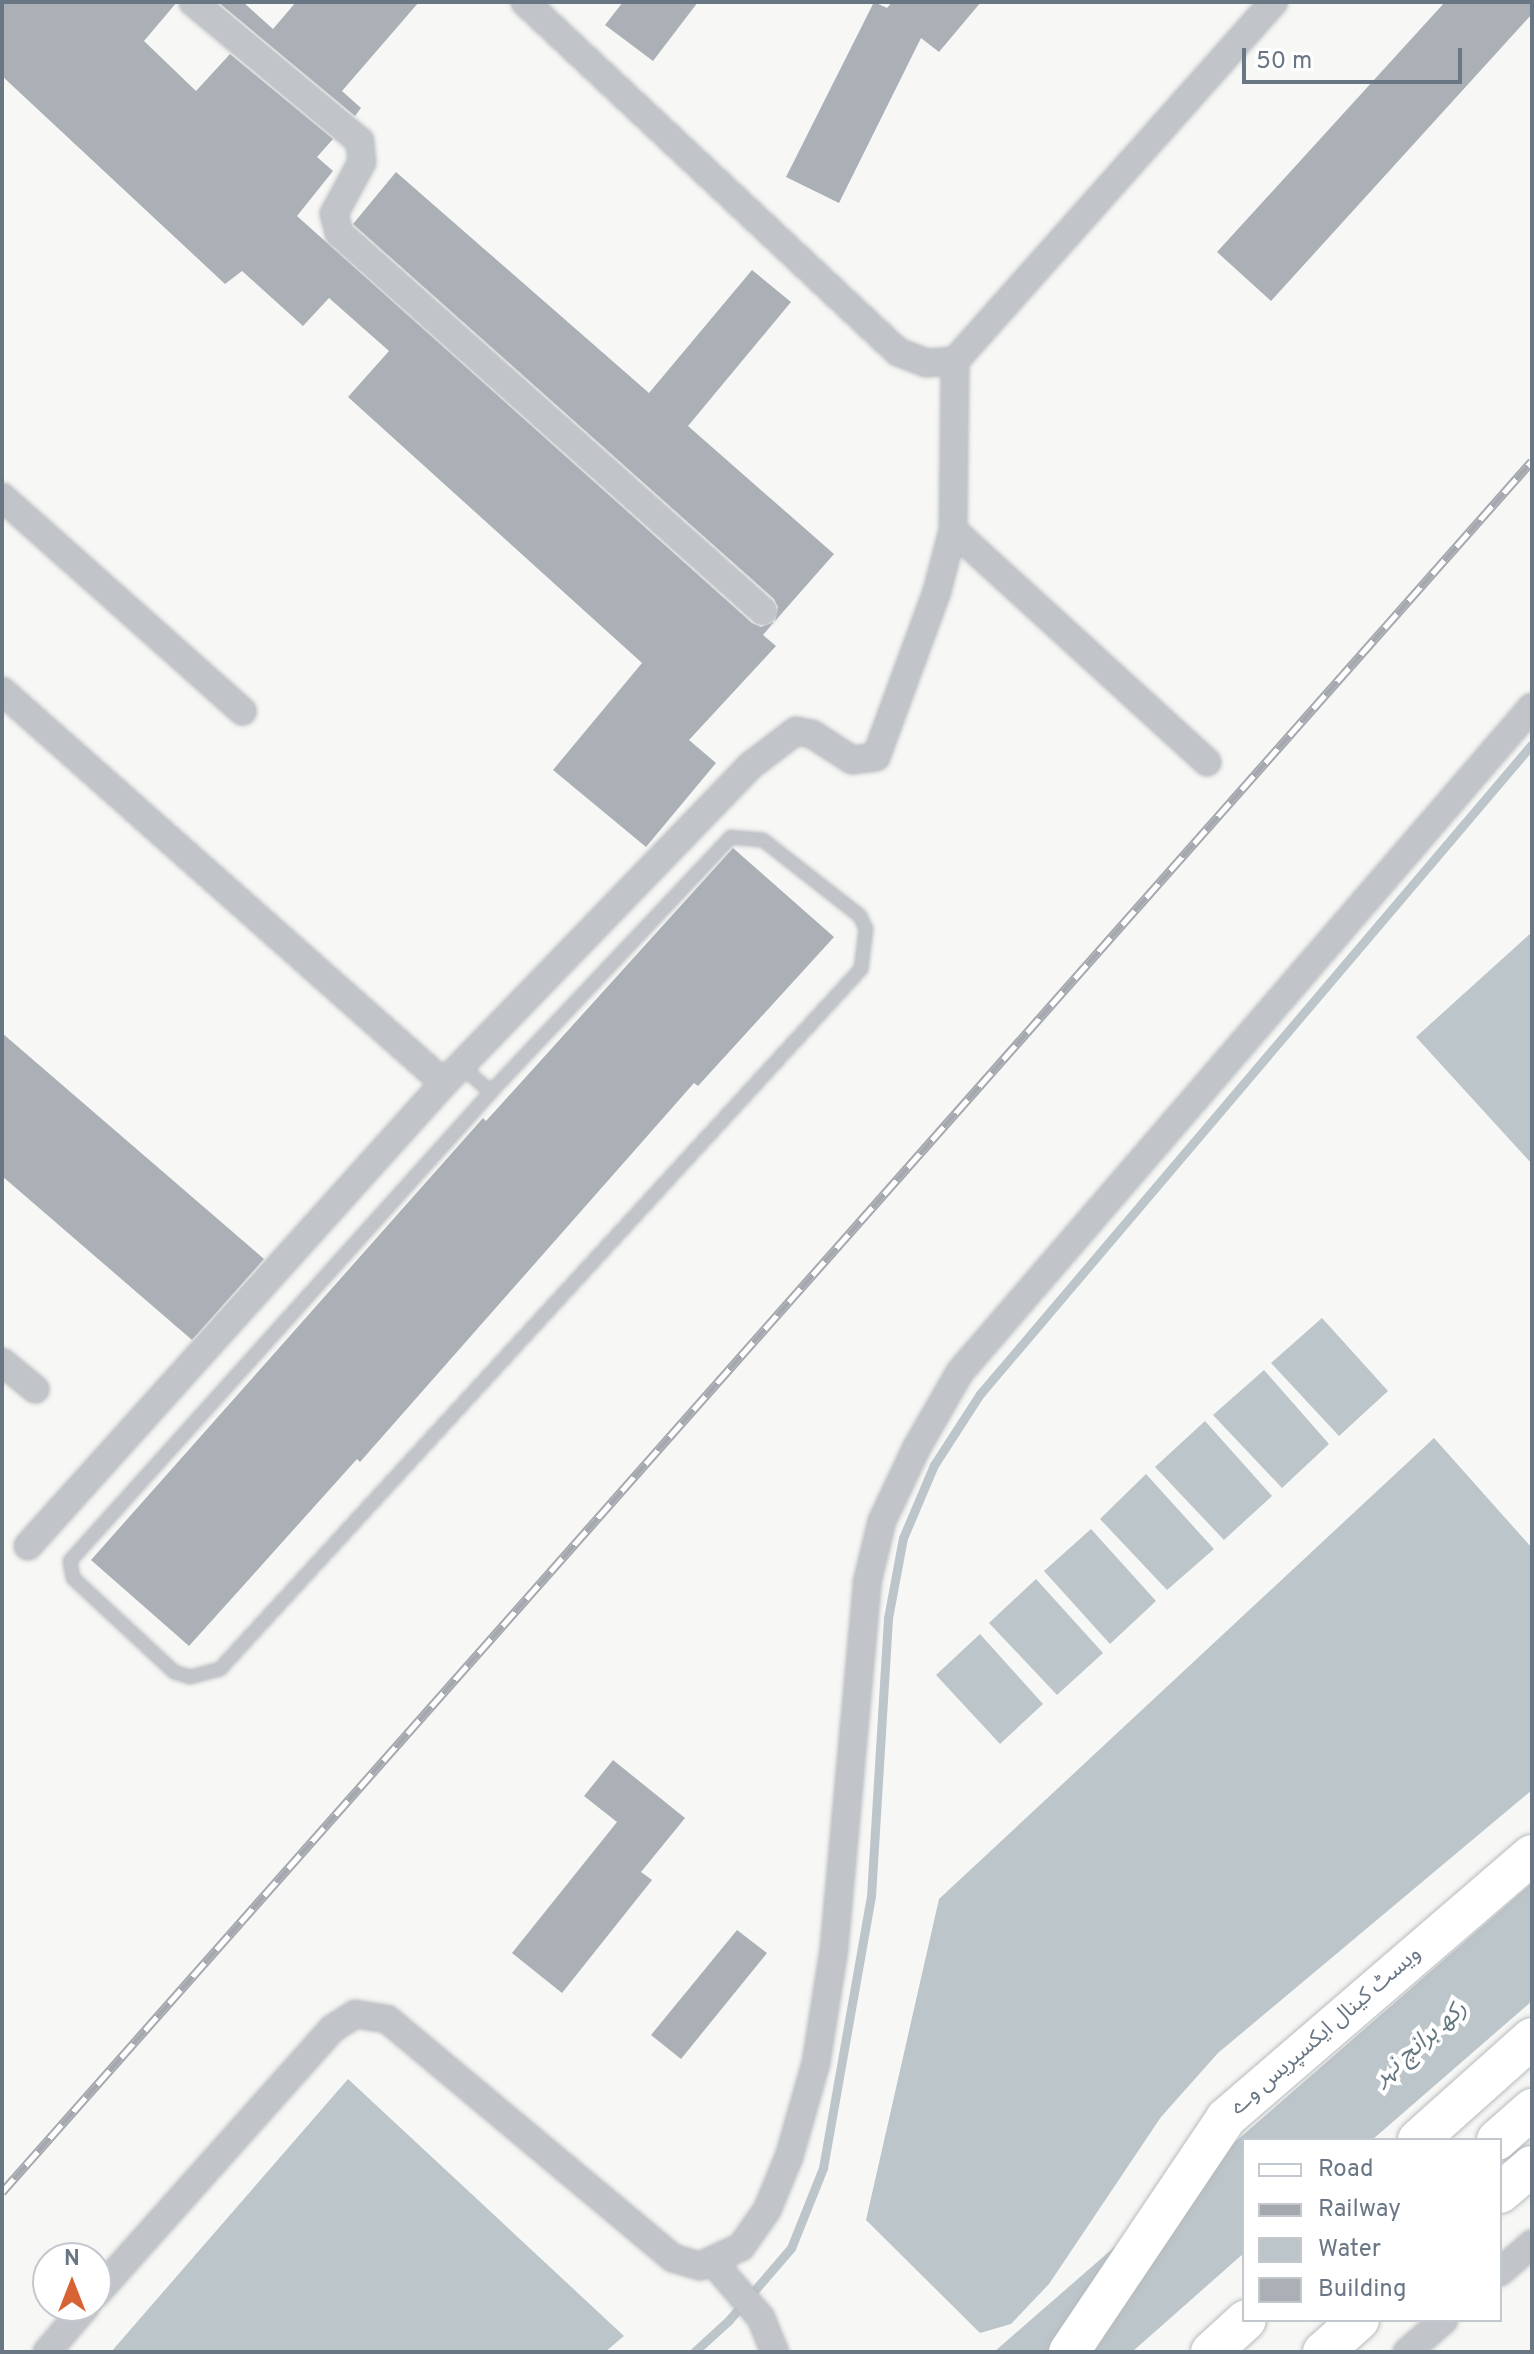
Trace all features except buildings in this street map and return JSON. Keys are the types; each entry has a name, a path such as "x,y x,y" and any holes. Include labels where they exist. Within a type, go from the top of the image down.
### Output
{"main road":[{"name":"ویسٹ کینال ایکسپریس وے","path":"1069,2352 1226,2118 1532,1855"},
{"path":"1420,2138 1532,2038"},
{"path":"1499,2138 1532,2109"},
{"path":"1211,2352 1244,2322"},
{"path":"1314,2352 1339,2322"},
{"path":"1323,2352 1357,2322"}],"street":[{"path":"193,2 360,141 362,162 334,214 339,233 763,611"},
{"path":"525,2 898,352 926,363 955,361"},
{"path":"28,1546 452,1074 715,800 790,733 812,734 852,760 876,757 937,591 953,530 955,361 1274,2"},
{"path":"2,497 242,711"},
{"path":"953,530 1207,762"},
{"path":"2,691 452,1074"},
{"path":"720,2270 767,2210 789,2157 816,2063 834,1949 867,1583 882,1521 917,1447 960,1372 1532,707"},
{"path":"2,1362 35,1389"},
{"path":"112,2276 332,2029 355,2014 387,2019 673,2258 720,2270 761,2318 775,2352"},
{"path":"1502,2270 1532,2244"},
{"path":"47,2352 72,2322"},
{"path":"1407,2352 1442,2322"}],"lane":[{"path":"731,837 763,840 860,916 866,929 861,969 220,1669 190,1677 174,1672 73,1578 70,1561 491,1092 731,837"},
{"path":"452,1074 491,1092"}],"water":[{"path":"1532,932 1532,1164 1416,1037"},
{"path":"1322,1318 1388,1391 1339,1436 1271,1363"},
{"path":"1264,1370 1329,1444 1282,1488 1213,1415"},
{"path":"1205,1421 1272,1496 1224,1540 1155,1467"},
{"path":"1434,1438 1532,1548 1532,1790 1218,2053 1161,2117 1049,2284 1011,2324 980,2333 866,2220 939,1899"},
{"path":"1146,1474 1214,1549 1167,1590 1100,1519"},
{"path":"1091,1529 1156,1601 1110,1644 1044,1571"},
{"path":"1036,1579 1103,1653 1057,1695 989,1623"},
{"path":"980,1634 1043,1704 1000,1744 936,1675"},
{"name":"رکھ برانچ نہر","path":"1532,1883 1532,2001 1374,2138 1242,2138 1242,2255 1132,2352 994,2352"},
{"path":"348,2079 624,2336 605,2352 111,2352"}],"waterway":[{"path":"694,2352 729,2320 791,2248 823,2168 871,1896 888,1618 903,1538 934,1465 980,1394 1532,744"}],"railway":[{"path":"2,2192 1532,461"}]}
